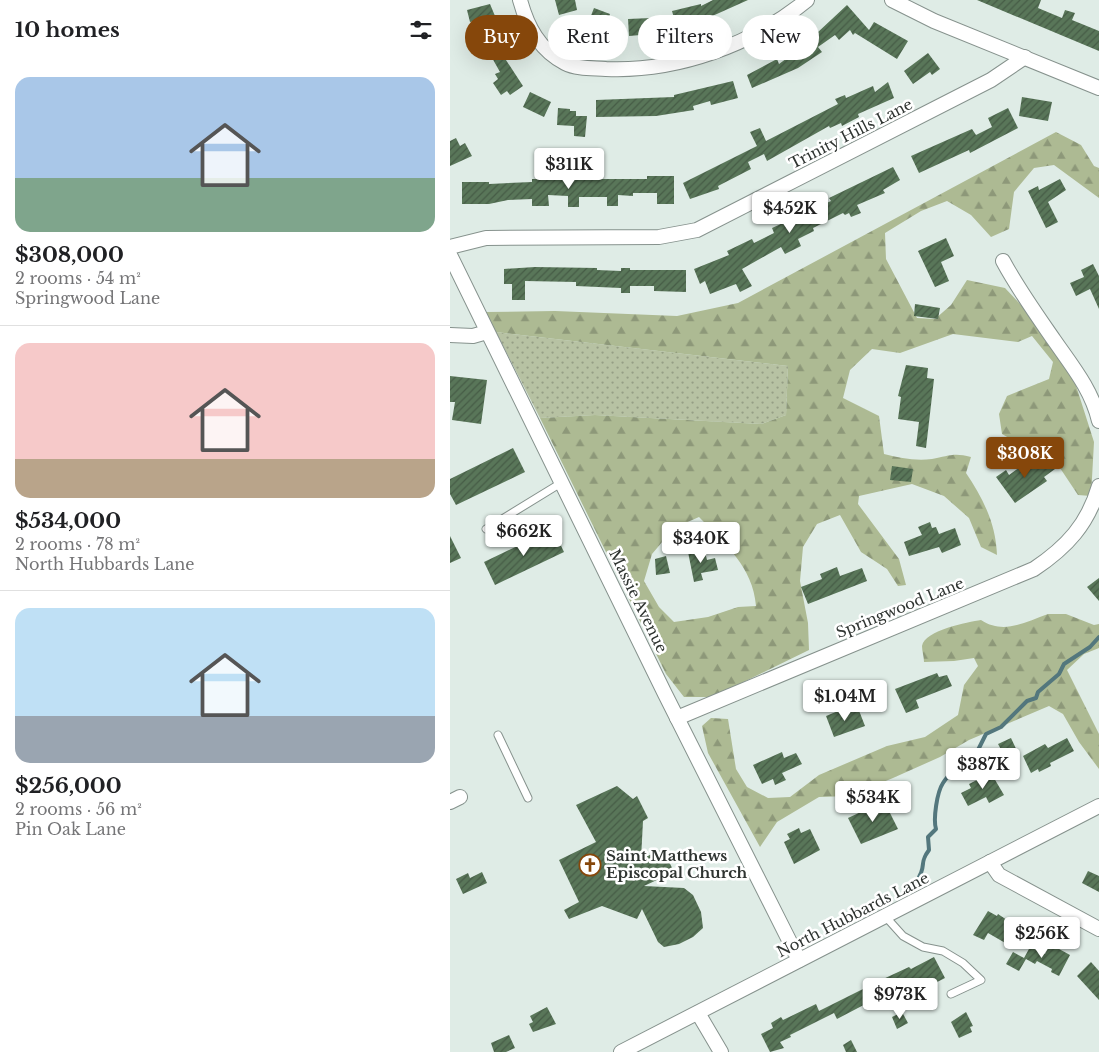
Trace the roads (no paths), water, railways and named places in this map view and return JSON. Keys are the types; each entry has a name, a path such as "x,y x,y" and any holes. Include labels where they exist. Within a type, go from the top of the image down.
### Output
{"street":[{"path":"520,0 532,32 549,53 574,66 612,69 672,63 708,54 765,29 807,0"},
{"path":"892,0 934,21 1099,88"},
{"name":"Trinity Hills Lane","path":"450,247 486,238 659,237 697,230 991,80 1025,58"},
{"name":"Massie Avenue","path":"450,255 677,718 799,960"},
{"path":"1003,262 1019,290 1084,382 1094,403 1099,421"},
{"path":"450,335 473,336 487,332"},
{"name":"Springwood Lane","path":"677,718 1034,569 1054,556 1080,529 1088,516 1099,486"},
{"name":"North Hubbards Lane","path":"621,1052 1099,806"},
{"path":"990,862 999,875 1099,929"},
{"path":"698,1013 721,1052"}],"lane":[{"path":"486,528 561,483"},
{"path":"498,735 528,798"},
{"path":"885,916 903,936 923,947 943,951 963,964 981,980 951,994"}],"waterway":[{"path":"913,891 929,850 928,837 936,829 935,812 937,799 946,779 968,753 978,750 986,734 1001,727 1027,701 1036,698 1038,692 1059,674 1064,664 1090,647 1099,637"}],"place":[{"name":"Saint Matthews Episcopal Church","path":"590,865"}]}
